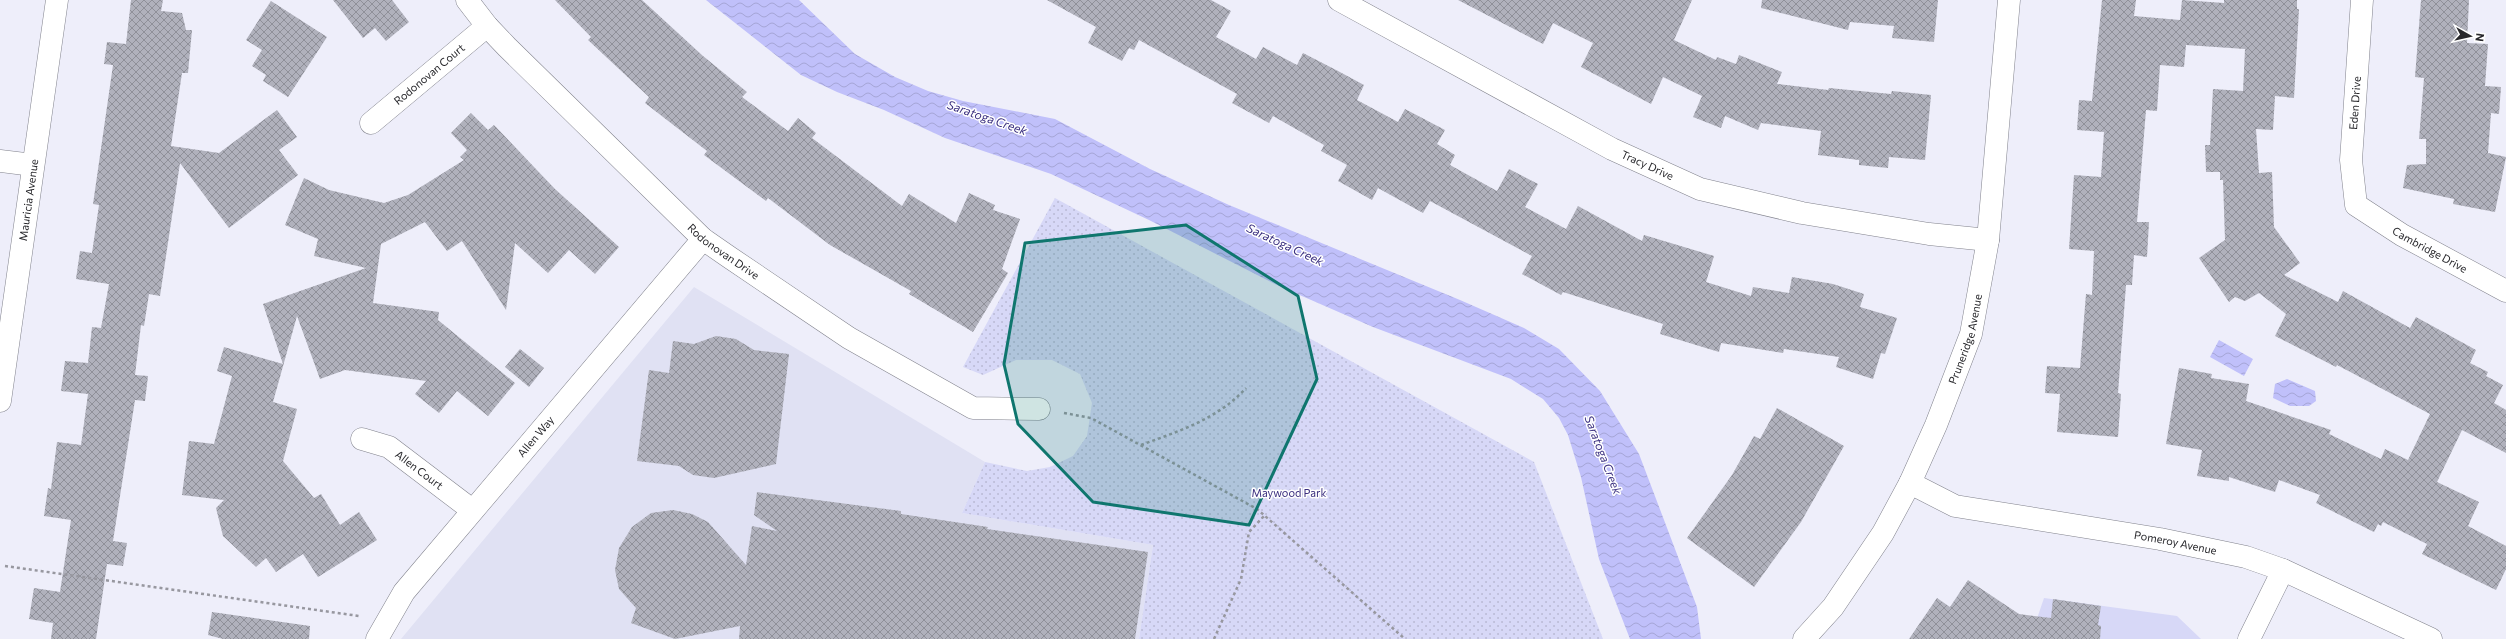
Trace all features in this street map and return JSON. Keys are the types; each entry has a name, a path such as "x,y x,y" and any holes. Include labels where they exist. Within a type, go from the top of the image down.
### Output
{"street":[{"name":"Mauricia Avenue","path":"0,401 57,0"},
{"name":"Rodonovan Drive","path":"467,0 487,26 703,239 848,338 973,408 1039,409"},
{"name":"Tracy Drive","path":"1339,0 1612,149 1700,189 1802,213 1929,234 1988,240"},
{"name":"Pruneridge Avenue","path":"1804,639 1837,601 1883,533 1910,483 1936,425 1971,334 1988,240 2009,0"},
{"name":"Eden Drive","path":"2356,205 2351,160 2362,0"},
{"name":"Rodonovan Court","path":"371,123 487,26"},
{"path":"0,161 33,165"},
{"name":"Cambridge Drive","path":"2356,205 2402,235 2506,291"},
{"name":"Allen Way","path":"377,639 404,592 703,239"},
{"name":"Allen Court","path":"362,439 388,447 472,510"},
{"name":"Pomeroy Avenue","path":"1910,483 1955,506 2208,548 2246,557 2284,570 2430,639"},
{"path":"2249,639 2284,570"}],"path":[{"path":"1141,445 1216,414 1232,403 1246,388"},
{"path":"1039,409 1091,418 1257,509 1405,639"},
{"path":"1214,639 1241,579 1249,532 1264,516"},
{"path":"5,566 359,616"}],"highlighted area":[{"path":"1186,225 1298,296 1317,379 1249,525 1093,502 1018,424 1004,364 1025,243"}],"shaded area":[{"path":"694,287 985,462 962,513 1153,545 1139,639 401,639"}],"green space":[{"name":"Maywood Park","path":"1055,198 1534,462 1603,639 1139,639 1153,545 962,513 985,462 1027,471 1050,467 1073,456 1087,436 1092,403 1080,374 1052,360 1016,360 983,375 963,367"},
{"path":"2044,598 2177,616 2201,639 2030,639"}],"water":[{"name":"Saratoga Creek","path":"706,0 799,0 855,54 895,77 928,91 963,101 1055,119 1150,169 1229,205 1460,300 1524,328 1559,349 1600,391 1639,454 1697,607 1701,639 1630,639 1599,559 1581,477 1568,435 1559,418 1543,399 1511,379 1373,327 1279,286 1149,220 1051,174 945,138 884,110 837,92 801,75"},
{"path":"2219,340 2253,359 2244,376 2210,357"},
{"path":"2287,379 2315,391 2316,401 2309,406 2290,406 2273,398 2275,384"}],"building":[{"path":"131,0 163,0 161,11 182,13 186,30 192,30 188,73 182,73 171,146 219,153 277,110 297,137 279,150 298,175 229,228 180,163 160,296 149,294 144,326 141,325 135,375 148,376 145,401 135,400 113,541 127,543 123,566 107,564 96,639 51,639 53,623 29,619 34,588 60,592 71,520 44,516 48,488 51,489 57,442 81,445 88,394 61,391 65,361 88,363 92,327 101,328 109,284 76,279 80,251 92,253 99,205 93,204 113,65 104,64 107,42 126,44"},
{"path":"333,0 392,0 409,22 386,41 375,28 363,38"},
{"path":"555,0 642,0 703,56 747,92 742,97 788,131 798,118 816,133 812,138 902,206 909,194 956,223 969,193 995,205 993,210 1020,219 1002,269 1008,273 973,332 909,294 911,291 830,245 768,198 766,201 704,155 707,151 645,103 649,97 588,40 591,37"},
{"path":"1047,0 1211,0 1231,11 1216,37 1256,59 1263,47 1297,65 1303,53 1364,85 1357,100 1398,122 1405,109 1445,130 1437,144 1455,155 1450,165 1497,191 1509,169 1538,184 1525,207 1566,229 1578,206 1642,241 1644,235 1714,256 1706,282 1751,296 1753,287 1789,293 1792,277 1833,284 1864,294 1860,307 1897,318 1885,354 1881,353 1873,379 1836,367 1839,357 1784,349 1783,353 1721,343 1719,352 1660,334 1663,324 1563,292 1561,295 1522,274 1532,256 1430,201 1423,213 1378,188 1372,200 1338,181 1347,165 1321,151 1324,145 1273,116 1269,123 1232,103 1237,94 1139,40 1134,50 1129,48 1122,61 1088,43 1096,27"},
{"path":"1458,0 1692,0 1674,40 1716,60 1717,57 1736,64 1739,55 1782,72 1777,84 1828,90 1829,88 1891,94 1892,91 1931,95 1925,160 1889,157 1888,168 1859,165 1859,160 1818,155 1821,131 1761,123 1758,130 1725,116 1721,128 1693,117 1702,96 1663,77 1651,104 1581,67 1593,43 1553,23 1543,44"},
{"path":"1762,0 1938,0 1934,42 1892,38 1894,26 1850,22 1848,30 1761,8"},
{"path":"2102,0 2136,0 2134,16 2180,20 2182,0 2224,3 2224,0 2297,0 2297,9 2299,9 2294,98 2275,96 2273,130 2256,129 2259,173 2272,172 2274,227 2300,263 2284,275 2338,302 2343,291 2410,328 2416,317 2476,350 2470,363 2488,372 2486,376 2503,385 2494,403 2506,410 2506,453 2462,430 2437,482 2479,502 2468,526 2506,546 2506,569 2496,590 2422,554 2427,544 2383,522 2381,526 2378,524 2374,532 2316,503 2320,495 2279,480 2275,492 2229,477 2229,481 2197,476 2202,450 2166,444 2179,368 2212,374 2211,378 2249,384 2246,401 2331,430 2329,434 2381,459 2385,449 2408,460 2430,414 2337,365 2336,367 2275,336 2286,314 2259,293 2245,301 2235,297 2229,302 2199,258 2225,240 2223,180 2220,180 2220,172 2206,172 2205,145 2210,145 2213,89 2243,91 2245,49 2186,45 2184,67 2160,65 2157,111 2146,110 2137,222 2149,222 2147,257 2134,255 2132,285 2126,285 2118,393 2121,394 2118,437 2057,432 2060,394 2045,393 2047,366 2080,368 2086,294 2092,295 2094,251 2069,249 2074,175 2101,177 2104,132 2077,130 2079,100 2092,101"},
{"path":"2421,0 2469,0 2467,43 2488,44 2485,86 2501,87 2499,114 2491,113 2488,153 2506,157 2495,212 2453,204 2454,199 2403,188 2407,165 2426,164 2426,139 2419,139 2424,78 2415,77"},
{"path":"271,1 327,37 288,97 263,81 266,75 252,66 262,50 246,40"},
{"path":"471,113 488,130 494,125 555,189 619,247 595,274 569,250 548,273 515,243 506,310 462,241 447,251 425,222 381,244 373,303 439,312 438,320 515,383 488,416 457,391 439,413 415,394 426,381 345,370 320,379 297,316 273,402 297,409 283,461 314,498 321,494 340,525 359,512 377,540 318,577 303,554 276,572 266,558 256,567 223,536 216,508 224,500 182,495 189,441 214,444 232,376 217,371 224,347 283,364 263,304 366,268 314,256 318,239 285,225 304,178 329,190 384,203 408,195 464,160 460,157 467,150 451,133"},
{"path":"716,336 736,339 754,350 789,354 776,464 714,478 693,475 679,466 637,461 649,370 669,373 673,341 694,344"},
{"path":"520,349 544,368 529,387 505,367"},
{"path":"1777,408 1844,446 1801,522 1754,587 1687,538 1732,475 1754,436 1760,439"},
{"path":"757,492 901,511 901,514 988,527 987,529 1148,552 1135,639 739,639 740,626 675,639 631,623 636,608 619,589 615,570 619,548 632,527 651,513 673,510 692,514 708,522 746,565 752,526 777,531 754,515"},
{"path":"1968,580 2019,614 2051,618 2053,599 2101,606 2098,625 2101,626 2100,639 1909,639 1937,598 1950,607"},
{"path":"212,612 310,626 309,639 223,639 208,635"}]}
